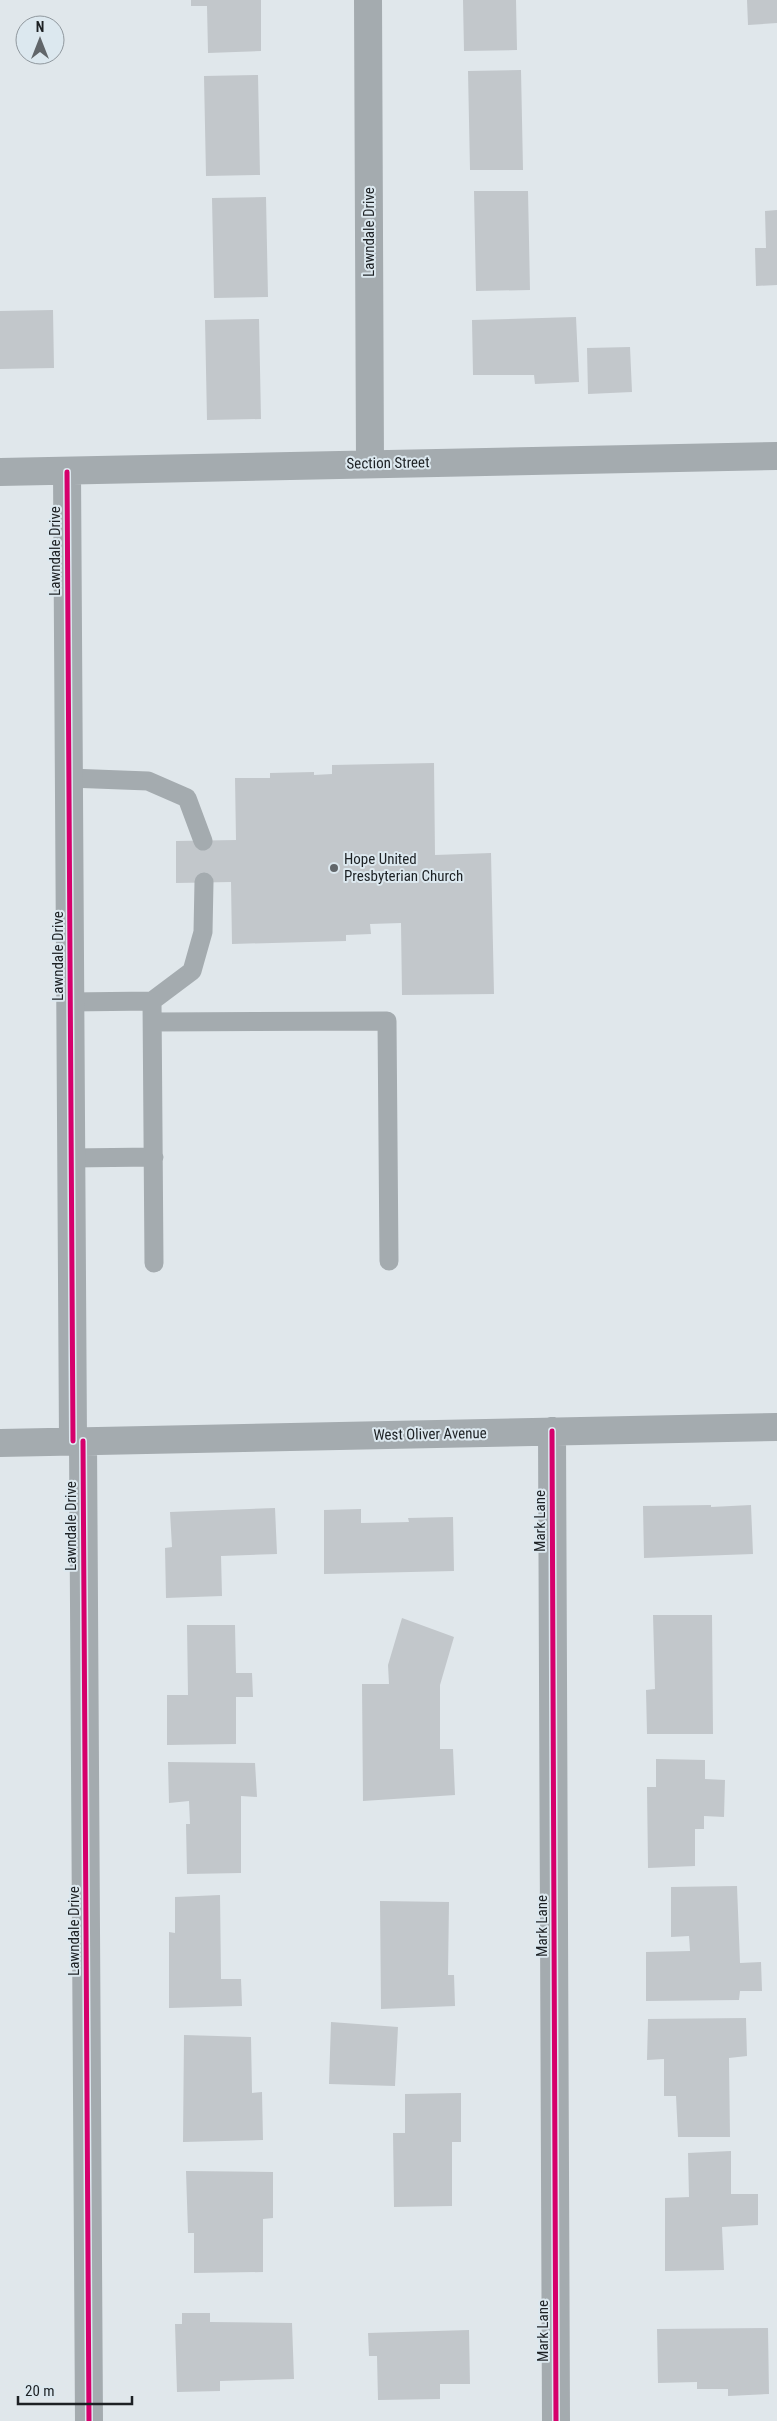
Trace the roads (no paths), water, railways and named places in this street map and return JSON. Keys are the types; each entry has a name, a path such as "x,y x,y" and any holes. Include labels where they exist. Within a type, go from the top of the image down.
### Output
{"street":[{"name":"Lawndale Drive","path":"368,0 370,463"},
{"name":"Section Street","path":"0,472 777,456"},
{"name":"Lawndale Drive","path":"67,472 71,1158 78,1441 89,2421"},
{"name":"West Oliver Avenue","path":"0,1443 777,1427"},
{"name":"Mark Lane","path":"552,1431 556,2421"}],"lane":[{"path":"69,778 148,781 187,798 204,841"},
{"path":"70,1002 152,1001 192,972 204,932 204,882"},
{"path":"152,1001 154,1263"},
{"path":"153,1022 387,1020 389,1261"},
{"path":"71,1158 154,1157"}],"place":[{"name":"Hope United Presbyterian Church","path":"334,868"}]}
